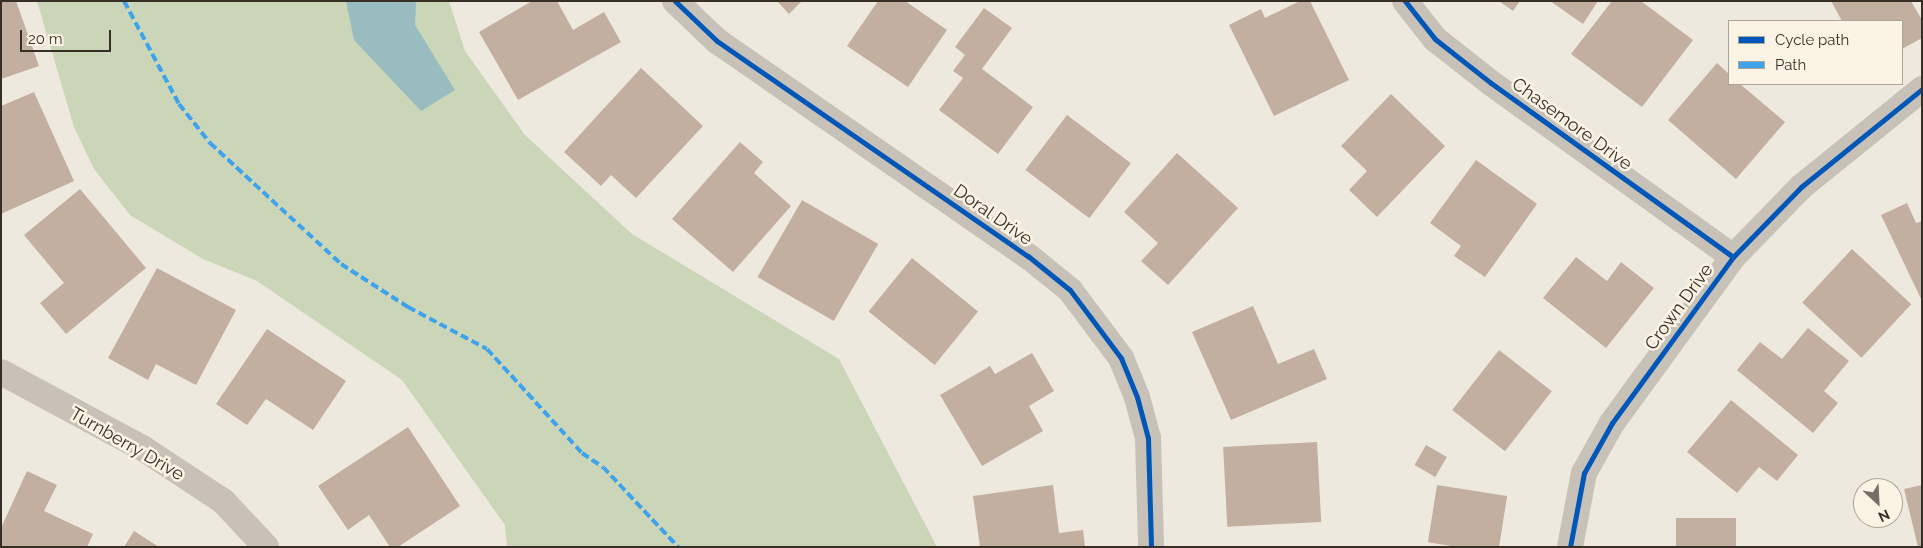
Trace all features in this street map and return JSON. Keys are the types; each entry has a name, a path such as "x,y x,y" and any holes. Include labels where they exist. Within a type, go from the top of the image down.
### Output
{"street":[{"name":"Doral Drive","path":"675,1 717,41 1028,256 1070,290 1121,358 1137,397 1148,438 1151,547"},
{"name":"Chasemore Drive","path":"1405,1 1435,39 1491,84 1733,257"},
{"name":"Crown Drive","path":"1570,547 1584,473 1612,423 1733,257 1801,187 1922,89"},
{"name":"Turnberry Drive","path":"1,372 160,460 223,501 266,547"}],"green space":[{"path":"37,1 449,1 465,51 525,135 632,234 839,359 937,547 507,547 505,525 402,380 257,281 203,259 130,215 94,169 74,127"}],"water":[{"path":"346,1 416,1 415,25 455,90 421,111 354,40"}],"building":[{"path":"1,1 16,1 39,66 1,79"},
{"path":"532,1 557,1 573,30 604,12 621,42 518,100 479,32"},
{"path":"777,1 802,1 789,14"},
{"path":"878,1 905,1 947,30 908,87 847,46"},
{"path":"1300,1 1310,1 1349,80 1274,116 1229,25 1261,9 1265,18"},
{"path":"1499,1 1520,1 1513,11"},
{"path":"1550,1 1598,1 1583,24"},
{"path":"1612,1 1641,1 1693,40 1642,107 1571,54"},
{"path":"1831,1 1911,1 1922,20 1922,38 1903,48 1903,20 1841,20"},
{"path":"984,8 1012,28 982,69 1033,107 998,154 939,110 963,78 953,71 965,55 955,47"},
{"path":"1717,63 1728,73 1728,85 1741,85 1785,122 1736,179 1668,120"},
{"path":"641,68 703,126 636,198 611,175 601,186 564,152"},
{"path":"34,92 74,181 1,214 1,106"},
{"path":"1391,94 1445,146 1377,217 1349,190 1367,171 1341,146"},
{"path":"1067,115 1131,163 1089,218 1025,170"},
{"path":"740,142 763,162 754,173 791,206 733,272 672,219"},
{"path":"1177,153 1238,208 1168,285 1141,261 1158,243 1124,212"},
{"path":"1476,160 1537,204 1485,277 1454,256 1461,246 1430,223"},
{"path":"80,189 146,268 66,334 40,303 64,283 24,235"},
{"path":"802,200 878,244 834,321 758,277"},
{"path":"1907,203 1916,223 1922,221 1922,301 1881,215"},
{"path":"1852,249 1911,304 1861,358 1802,302"},
{"path":"1576,257 1607,281 1621,262 1654,288 1606,348 1543,298"},
{"path":"912,258 978,311 935,365 869,312"},
{"path":"157,268 236,310 196,385 156,364 148,380 108,358"},
{"path":"1253,306 1278,364 1314,349 1327,379 1231,420 1192,332"},
{"path":"1808,328 1849,361 1824,391 1838,403 1813,433 1737,370 1760,342 1782,359"},
{"path":"267,329 346,381 313,430 266,399 247,425 216,404"},
{"path":"1499,350 1552,391 1505,451 1452,410"},
{"path":"1032,353 1054,391 1029,406 1043,431 982,466 940,395 990,366 995,374"},
{"path":"1731,400 1798,455 1777,481 1759,467 1737,493 1687,452"},
{"path":"408,427 460,506 398,547 390,547 369,515 348,530 318,486"},
{"path":"1317,442 1321,522 1227,527 1223,447"},
{"path":"1426,445 1447,457 1435,477 1414,465"},
{"path":"27,471 57,485 44,511 93,534 87,547 1,547 1,528"},
{"path":"1053,485 1059,533 1083,530 1085,547 980,547 973,496"},
{"path":"1437,485 1507,496 1499,547 1458,547 1428,542"},
{"path":"1922,485 1922,547 1918,547 1904,489"},
{"path":"1676,518 1736,518 1736,547 1676,547"},
{"path":"134,531 159,547 124,547"}],"marked path":[{"path":"124,1 179,104 210,143 341,264 408,307 487,349 582,453 603,467 678,547"}],"cycle path":[{"path":"675,1 717,41 1028,256 1070,290 1121,358 1137,397 1148,438 1151,547"},
{"path":"1405,1 1435,39 1491,83 1733,257"},
{"path":"1570,547 1584,473 1612,423 1733,257 1801,187 1922,89"}]}
